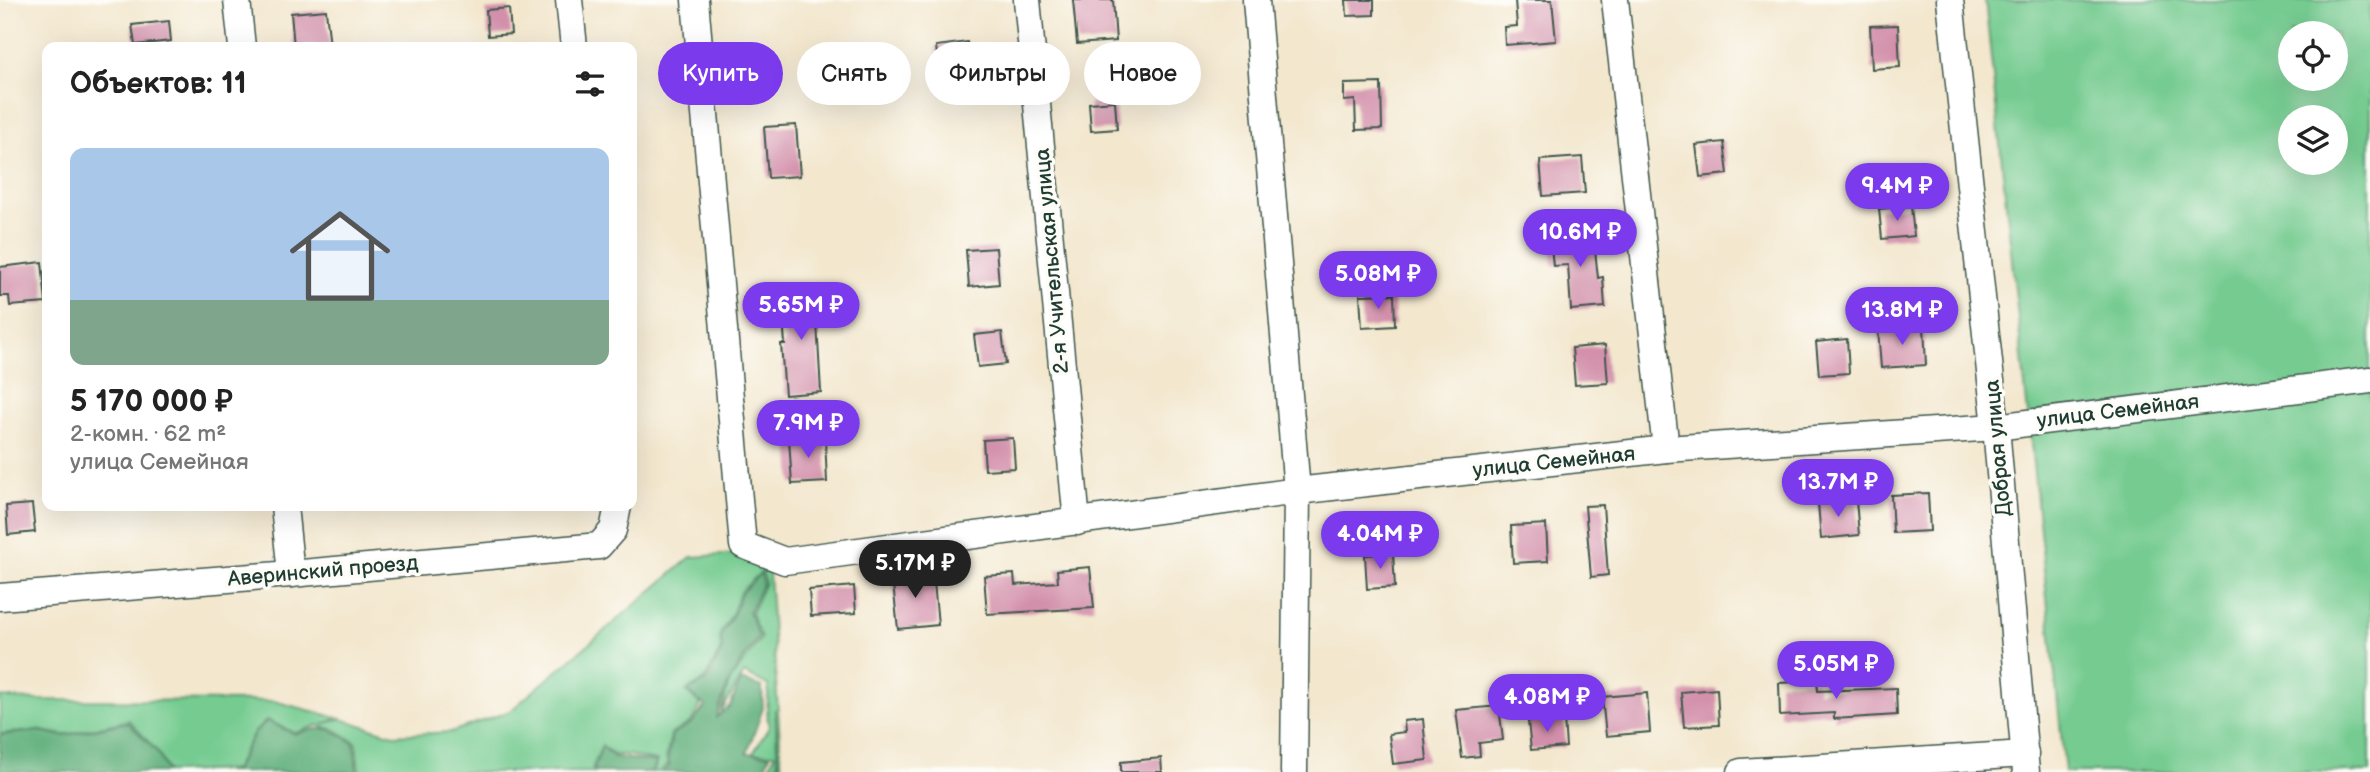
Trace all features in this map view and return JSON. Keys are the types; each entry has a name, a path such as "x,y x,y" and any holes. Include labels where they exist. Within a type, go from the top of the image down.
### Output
{"street":[{"path":"237,0 241,42"},
{"path":"569,0 573,42"},
{"name":"улица Семейная","path":"695,0 743,545 785,561 1297,491 1666,449 1996,426 2370,380"},
{"name":"2-я Учительская улица","path":"1027,0 1077,523"},
{"path":"1256,0 1297,491 1294,772"},
{"path":"1615,0 1666,449"},
{"name":"Добрая улица","path":"1950,0 1996,426 2026,763"},
{"path":"285,511 291,574"},
{"name":"Аверинский проезд","path":"0,597 599,546 613,530 617,511"},
{"path":"1741,772 2026,763"}],"green space":[{"path":"1985,0 2370,0 2370,772 2065,772"},
{"path":"738,554 769,573 782,772 775,709 778,772 767,772 775,754 753,753 769,727 768,685 744,673 721,712 729,682 761,638 751,613 765,583 761,572 740,592 733,612 720,634 721,649 704,680 686,691 701,705 691,722 671,734 666,758 668,765 660,772 654,772 657,761 614,755 602,745 592,769 595,772 359,772 356,742 335,730 318,725 295,733 267,720 254,732 234,770 168,772 158,752 129,720 64,735 38,730 0,734 0,697 35,700 274,701 338,718 323,724 341,719 394,735 451,732 510,711 691,557"},
{"path":"761,573 763,583 749,612 759,637 733,675 717,717 730,706 741,680 762,687 763,708 747,753 770,755 762,772 663,772 670,766 668,758 672,735 692,723 705,706 688,691 706,681 722,650 721,635 734,613 741,593"},
{"path":"267,721 295,734 326,729 354,743 357,772 226,772 235,771 255,732"},
{"path":"128,722 158,753 167,772 0,772 0,735 38,731 63,736"},
{"path":"602,747 614,757 656,762 652,772 597,772 594,769"}],"building":[{"path":"1073,0 1113,0 1116,41 1077,44"},
{"path":"1346,0 1374,0 1374,15 1347,16"},
{"path":"1515,0 1552,0 1556,41 1505,45 1504,27 1517,26"},
{"path":"509,8 511,34 488,36 486,10"},
{"path":"326,10 330,42 294,42 291,13"},
{"path":"169,21 171,41 135,42 132,25"},
{"path":"1898,25 1900,67 1872,69 1870,26"},
{"path":"1381,83 1382,129 1356,130 1355,100 1344,101 1344,84"},
{"path":"1089,105 1115,105 1117,129 1091,131"},
{"path":"796,125 800,176 768,178 764,127"},
{"path":"1724,142 1728,174 1700,177 1696,145"},
{"path":"1582,157 1585,193 1543,196 1540,160"},
{"path":"1911,206 1914,236 1882,239 1879,209"},
{"path":"1593,231 1598,278 1603,277 1605,307 1571,310 1568,265 1553,266 1550,236"},
{"path":"996,248 999,284 969,287 966,250"},
{"path":"42,262 42,303 10,306 9,296 0,296 0,267"},
{"path":"815,288 821,392 785,395 781,291"},
{"path":"1394,294 1395,326 1362,328 1360,295"},
{"path":"1924,327 1926,365 1881,368 1878,329"},
{"path":"1002,332 1006,364 978,367 974,335"},
{"path":"1847,339 1849,373 1819,375 1816,342"},
{"path":"1605,345 1608,383 1575,385 1572,348"},
{"path":"825,437 827,482 792,484 789,439"},
{"path":"1013,438 1015,468 985,470 983,440"},
{"path":"1928,493 1930,531 1893,533 1891,495"},
{"path":"1856,500 1859,535 1821,539 1818,503"},
{"path":"32,504 35,532 8,535 6,506"},
{"path":"1603,505 1608,575 1591,577 1585,506"},
{"path":"1546,524 1548,561 1513,563 1511,526"},
{"path":"1393,553 1395,587 1367,589 1365,555"},
{"path":"1090,567 1094,608 987,614 984,576 1014,574 1015,585 1058,582 1057,570"},
{"path":"933,571 938,625 898,629 892,575"},
{"path":"854,586 856,613 811,616 809,590"},
{"path":"1817,681 1818,691 1896,688 1897,715 1834,719 1834,713 1780,716 1779,683"},
{"path":"1717,689 1719,725 1684,727 1681,692"},
{"path":"1647,693 1650,732 1606,736 1602,697"},
{"path":"1499,706 1503,740 1479,743 1480,756 1462,758 1456,710"},
{"path":"1564,718 1566,747 1531,750 1528,721"},
{"path":"1423,719 1427,760 1393,764 1389,734 1405,732 1404,721"},
{"path":"1161,758 1162,772 1121,772 1121,762"}]}
